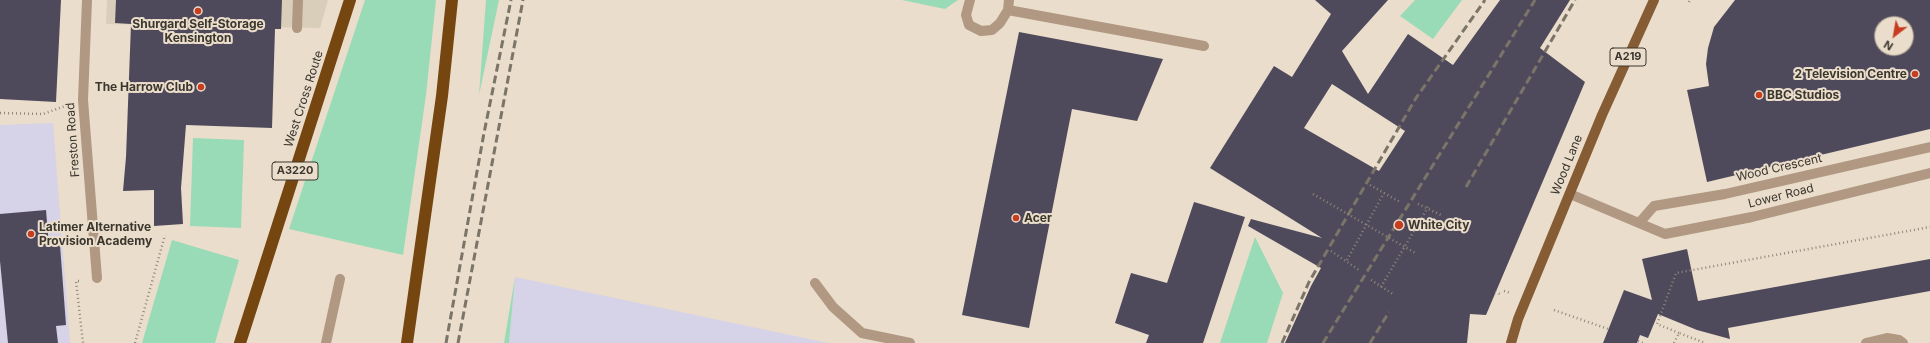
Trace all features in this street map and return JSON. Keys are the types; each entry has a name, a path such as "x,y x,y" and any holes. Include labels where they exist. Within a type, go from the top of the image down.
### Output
{"highway":[{"name":"West Cross Route","path":"240,343 350,0"},
{"path":"407,343 442,96 452,0"}],"main road":[{"name":"Wood Lane","path":"1511,343 1518,319 1602,115 1654,0"}],"street":[{"name":"Freston Road","path":"87,0 82,100 97,278"},
{"path":"296,28 298,0"},
{"path":"970,0 966,15 967,20 969,25 981,31 992,30 1000,23 1009,5 1204,46"},
{"name":"Wood Crescent","path":"1640,222 1654,206 1724,194 1930,148"},
{"name":"Lower Road","path":"1570,194 1640,222 1665,234 1752,217 1930,173"},
{"path":"326,343 340,279"},
{"path":"815,283 832,308 862,334 910,343"},
{"path":"1866,343 1887,338 1899,340 1903,343"}],"path":[{"path":"0,113 43,114 82,100"},
{"path":"1370,185 1400,202"},
{"path":"1347,260 1384,193"},
{"path":"1313,194 1417,254"},
{"path":"1418,204 1428,207 1441,215"},
{"path":"1380,287 1428,207"},
{"path":"1705,343 1657,324 1676,273 1930,227"},
{"path":"135,343 165,235"},
{"path":"1331,251 1347,260 1359,270"},
{"path":"83,343 76,281 97,278"},
{"path":"1371,280 1393,294"},
{"path":"1504,291 1511,294"},
{"path":"1495,292 1502,294"},
{"path":"1554,310 1608,329"},
{"path":"1674,343 1678,333"},
{"path":"1638,341 1642,343"}],"shaded area":[{"name":"Shurgard Self-Storage Kensington","path":"107,0 328,0 320,28 106,24"},
{"name":"Latimer Alternative Provision Academy","path":"53,123 70,343 0,343 0,125"},
{"path":"515,277 828,343 509,343"}],"green space":[{"path":"365,0 436,0 426,95 403,255 289,229"},
{"path":"486,0 499,0 479,95"},
{"path":"902,0 958,0 945,9"},
{"path":"1415,0 1462,0 1433,39 1400,16"},
{"path":"193,138 244,140 241,228 190,226"},
{"path":"1255,237 1283,293 1267,343 1220,343"},
{"path":"172,240 239,260 215,343 142,343"},
{"path":"515,277 509,343 504,343"}],"building":[{"path":"0,0 61,0 56,102 0,99"},
{"path":"116,0 282,0 281,29 275,29 272,128 186,125 181,188 183,224 154,226 154,190 123,191 126,157 131,24 115,23"},
{"path":"1315,0 1388,0 1342,51 1368,94 1408,34 1453,65 1500,0 1570,0 1540,48 1585,82 1486,315 1470,314 1467,343 1285,343 1311,286 1321,268 1248,226 1251,219 1322,238 1210,168 1274,66 1292,77 1331,14","holes":["1332,84 1405,131 1379,171 1304,128"]},
{"name":"BBC Studios","path":"1735,0 1930,0 1930,129 1707,182 1687,90 1709,86 1706,64 1708,48 1714,27"},
{"name":"Acer","path":"1019,32 1163,59 1137,121 1072,109 1029,328 962,315"},
{"path":"1194,202 1245,217 1203,343 1146,343 1149,335 1115,323 1131,273 1167,283"},
{"path":"46,210 49,246 60,245 66,325 56,326 58,343 8,343 0,261 0,214"},
{"path":"1687,249 1698,301 1930,259 1930,291 1728,328 1730,339 1697,330 1658,314 1648,338 1640,335 1637,343 1603,343 1624,290 1652,300 1642,259"}],"railway":[{"path":"446,343 484,133 511,0"},
{"path":"458,343 523,0"},
{"path":"1282,343 1309,282 1416,98 1485,0"},
{"path":"1323,343 1535,0"},
{"path":"1466,187 1575,0"},
{"path":"1370,343 1389,312"}],"place":[{"name":"Shurgard Self-Storage Kensington","path":"198,11"},
{"name":"2 Television Centre","path":"1915,74"},
{"name":"The Harrow Club","path":"201,87"},
{"name":"BBC Studios","path":"1759,95"},
{"name":"Acer","path":"1016,218"},
{"name":"White City","path":"1399,225"},
{"name":"Latimer Alternative Provision Academy","path":"31,234"}]}
